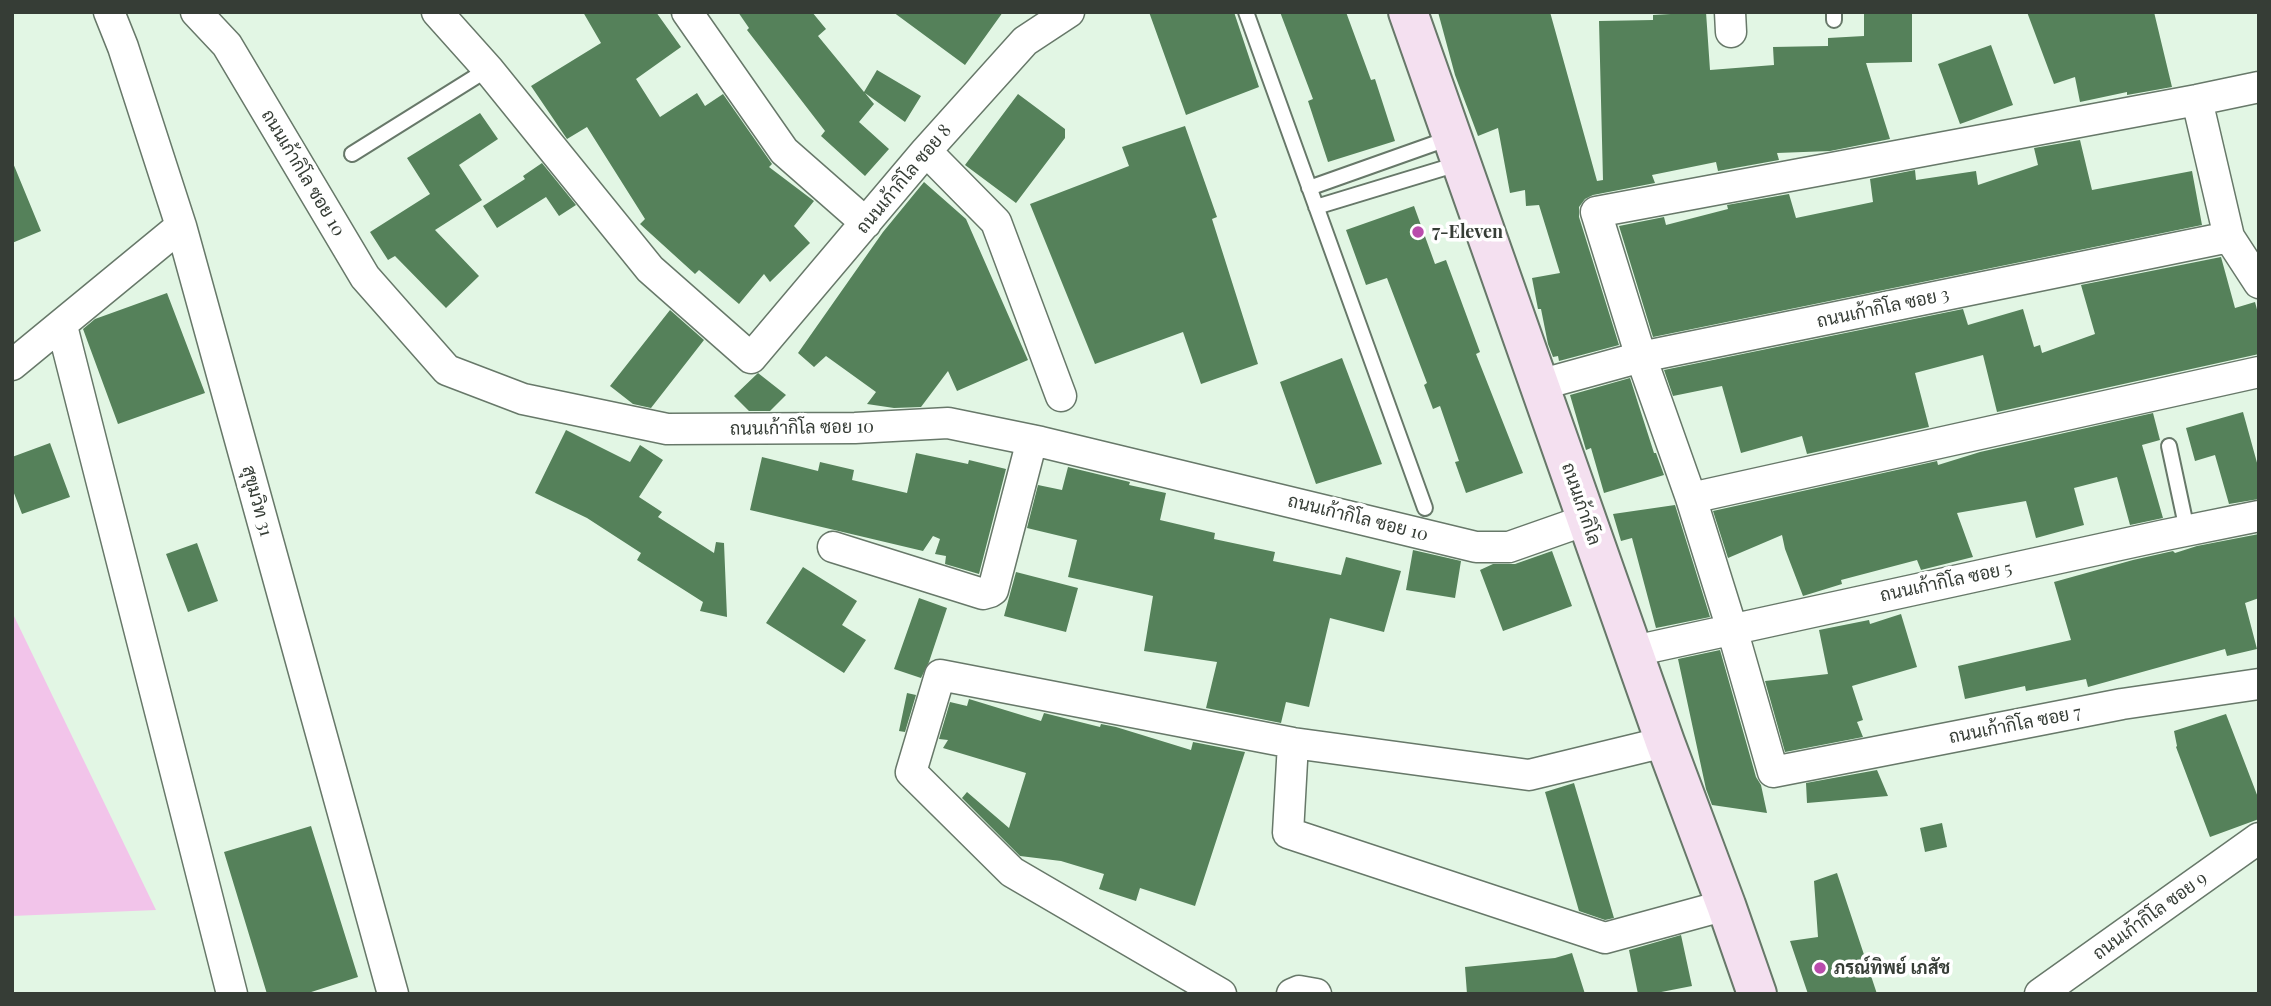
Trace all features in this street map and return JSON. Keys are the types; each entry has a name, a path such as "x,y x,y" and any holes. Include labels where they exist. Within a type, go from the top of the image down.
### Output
{"main road":[{"name":"ถนนเก้ากิโล","path":"1408,12 1665,742 1726,905 1749,992"}],"street":[{"name":"สุขุมวิท 31","path":"109,12 181,226 393,994"},
{"name":"ถนนเก้ากิโล ซอย 10","path":"197,12 227,45 365,277 447,370 523,399 667,429 855,428 948,423 1032,440 1476,547 1510,547 1586,520"},
{"path":"437,12 488,69"},
{"path":"687,12 784,151 866,223"},
{"name":"ถนนเก้ากิโล ซอย 8","path":"488,69 650,269 751,358 926,151 1025,41 1069,12"},
{"path":"1732,629 1691,498 1641,358 1596,212 2259,87"},
{"path":"2197,100 2229,237 2259,283"},
{"path":"926,151 996,222 1061,396"},
{"path":"12,365 181,226"},
{"name":"ถนนเก้ากิโล ซอย 3","path":"1539,386 1641,358 2229,237"},
{"path":"62,326 232,994"},
{"path":"1691,498 2259,372"},
{"path":"833,547 982,594 990,592 993,590 1032,440"},
{"name":"ถนนเก้ากิโล ซอย 5","path":"1634,651 2259,516"},
{"name":"ถนนเก้ากิโล ซอย 7","path":"1732,629 1773,772 2122,704 2259,684"},
{"path":"1221,994 1012,873 911,772 940,675 1293,744 1529,775 1665,742"},
{"path":"1293,744 1288,833 1605,938 1726,905"},
{"name":"ถนนเก้ากิโล ซอย 9","path":"2040,994 2259,838"},
{"path":"1292,994 1299,991 1316,994"}],"lane":[{"path":"1246,12 1425,508"},
{"path":"352,154 488,69"},
{"path":"1309,188 1457,150"},
{"path":"1316,207 1457,150"},
{"path":"2169,446 2187,530"}],"shaded area":[{"path":"12,612 156,910 12,916"}],"building":[{"path":"583,12 656,12 681,47 636,79 660,117 697,93 705,106 723,94 772,164 769,167 814,201 794,226 810,243 770,282 764,274 739,304 699,270 695,274 640,224 645,219 587,127 567,139 531,86 601,43"},
{"path":"738,12 812,12 826,29 818,36 864,92 877,70 921,96 905,122 865,93 874,104 859,122 889,149 865,176 821,136 825,131 747,30 749,28"},
{"path":"893,12 1003,12 965,65"},
{"path":"1149,12 1234,12 1259,87 1186,115"},
{"path":"1280,12 1346,12 1371,80 1375,79 1395,141 1328,162 1308,101 1313,99"},
{"path":"1438,12 1550,12 1597,181 1603,180 1599,21 1653,20 1653,15 1706,12 1710,70 1774,65 1773,47 1828,46 1828,38 1864,36 1864,12 1912,12 1912,62 1866,63 1890,139 1830,151 1777,153 1779,160 1718,171 1716,162 1652,175 1655,183 1593,195 1585,199 1579,207 1579,217 1619,345 1559,361 1558,356 1553,357 1548,344 1532,278 1560,273 1539,205 1526,206 1525,190 1510,193 1498,128 1478,136 1455,75"},
{"path":"2027,12 2154,12 2172,87 2127,95 2127,92 2080,102 2075,77 2054,84"},
{"path":"1991,45 2013,105 1960,124 1938,64"},
{"path":"1018,94 1065,129 1065,138 1016,203 965,165"},
{"path":"480,113 498,139 459,165 482,200 435,230 479,276 446,308 395,256 388,260 370,232 430,194 407,158"},
{"path":"1185,126 1217,217 1212,219 1258,364 1201,384 1183,332 1095,364 1030,204 1129,166 1122,147"},
{"path":"2080,140 2092,190 2192,171 2202,225 1653,337 1619,226 1664,217 1666,225 1728,209 1727,205 1789,194 1796,218 1873,202 1870,179 1915,170 1916,180 1976,171 1978,185 2038,165 2034,148"},
{"path":"542,163 576,205 559,216 546,197 497,228 483,206 525,179 523,176"},
{"path":"12,164 41,231 12,243"},
{"path":"924,182 966,219 1028,360 957,391 948,371 921,407 894,408 867,404 876,392 826,356 814,367 798,353 883,232"},
{"path":"1414,206 1435,264 1446,260 1480,352 1476,354 1523,473 1466,493 1455,462 1459,461 1440,406 1433,409 1424,385 1427,383 1387,278 1366,285 1346,230"},
{"path":"2221,257 2235,308 2255,302 2259,317 2259,354 1997,412 1983,355 1915,373 1929,427 1807,454 1802,436 1741,453 1722,386 1673,396 1664,370 1963,309 1968,325 2023,309 2034,347 2040,345 2042,353 2095,334 2081,285"},
{"path":"167,293 205,393 118,424 83,329 95,319"},
{"path":"670,310 704,340 651,408 633,404 610,386"},
{"path":"1342,358 1382,464 1316,484 1280,382"},
{"path":"758,373 786,395 770,411 749,411 734,396"},
{"path":"1630,378 1654,453 1664,475 1604,493 1591,448 1586,450 1570,395"},
{"path":"2243,412 2259,470 2259,499 2229,504 2215,455 2195,461 2186,428"},
{"path":"2153,413 2160,440 2142,445 2163,518 2130,525 2117,477 2074,488 2084,525 2036,538 2026,501 1957,513 1973,557 1921,570 1917,560 1841,580 1842,584 1803,596 1782,535 1728,558 1713,511 1937,461 1938,465 1980,452"},
{"path":"566,430 630,462 640,445 663,460 639,497 662,512 658,517 714,553 716,542 724,543 727,617 700,611 703,602 637,560 641,553 587,518 535,493"},
{"path":"50,443 70,497 22,514 12,488 12,457"},
{"path":"916,453 968,464 969,460 1006,469 979,574 945,564 946,556 935,554 940,539 933,536 923,551 750,510 762,457 818,471 820,462 854,470 852,480 907,493"},
{"path":"1068,467 1166,493 1160,520 1215,533 1214,539 1275,552 1273,561 1341,575 1346,557 1401,571 1384,632 1330,618 1309,707 1286,702 1281,723 1206,708 1217,662 1144,651 1153,596 1068,577 1077,540 1027,528 1038,485 1062,490"},
{"path":"1675,505 1710,617 1656,628 1632,538 1621,541 1613,514"},
{"path":"2259,534 2259,598 2245,603 2257,649 2227,656 2225,649 2088,687 2086,679 2026,691 2025,686 1965,699 1958,666 2071,640 2054,582 2133,560"},
{"path":"197,543 218,601 188,612 166,554"},
{"path":"1413,550 1461,561 1455,598 1406,590"},
{"path":"1552,551 1572,606 1503,631 1480,570 1493,564 1515,564"},
{"path":"803,567 857,601 842,625 866,640 844,673 766,623"},
{"path":"1016,572 1078,588 1066,632 1004,616"},
{"path":"919,598 947,608 921,678 894,669"},
{"path":"1901,614 1917,667 1852,686 1863,720 1857,722 1863,737 1785,752 1765,681 1828,674 1819,630 1869,620 1870,624"},
{"path":"1720,650 1767,813 1712,805 1706,789 1678,659"},
{"path":"907,693 916,695 905,732 899,731"},
{"path":"969,699 1041,721 1044,713 1100,727 1101,724 1116,727 1191,750 1193,742 1245,752 1195,906 1140,888 1136,901 1099,889 1104,874 1061,861 1020,856 962,798 967,792 1009,828 1026,773 943,748 948,740 939,739 950,702 967,706"},
{"path":"2226,714 2259,800 2259,819 2210,837 2176,747 2174,731"},
{"path":"1877,770 1888,796 1807,803 1806,783"},
{"path":"1574,783 1614,918 1605,920 1579,911 1545,792"},
{"path":"1942,823 1947,847 1925,852 1920,828"},
{"path":"311,826 358,977 305,994 267,994 224,852"},
{"path":"1837,873 1877,994 1808,994 1790,941 1818,937 1814,881"},
{"path":"1681,935 1692,986 1638,994 1629,950"},
{"path":"1572,953 1585,994 1467,994 1465,967 1555,958"}],"place":[{"name":"7-Eleven","path":"1418,232"},
{"name":"ภรณ์ทิพย์ เภสัช","path":"1820,968"}]}
